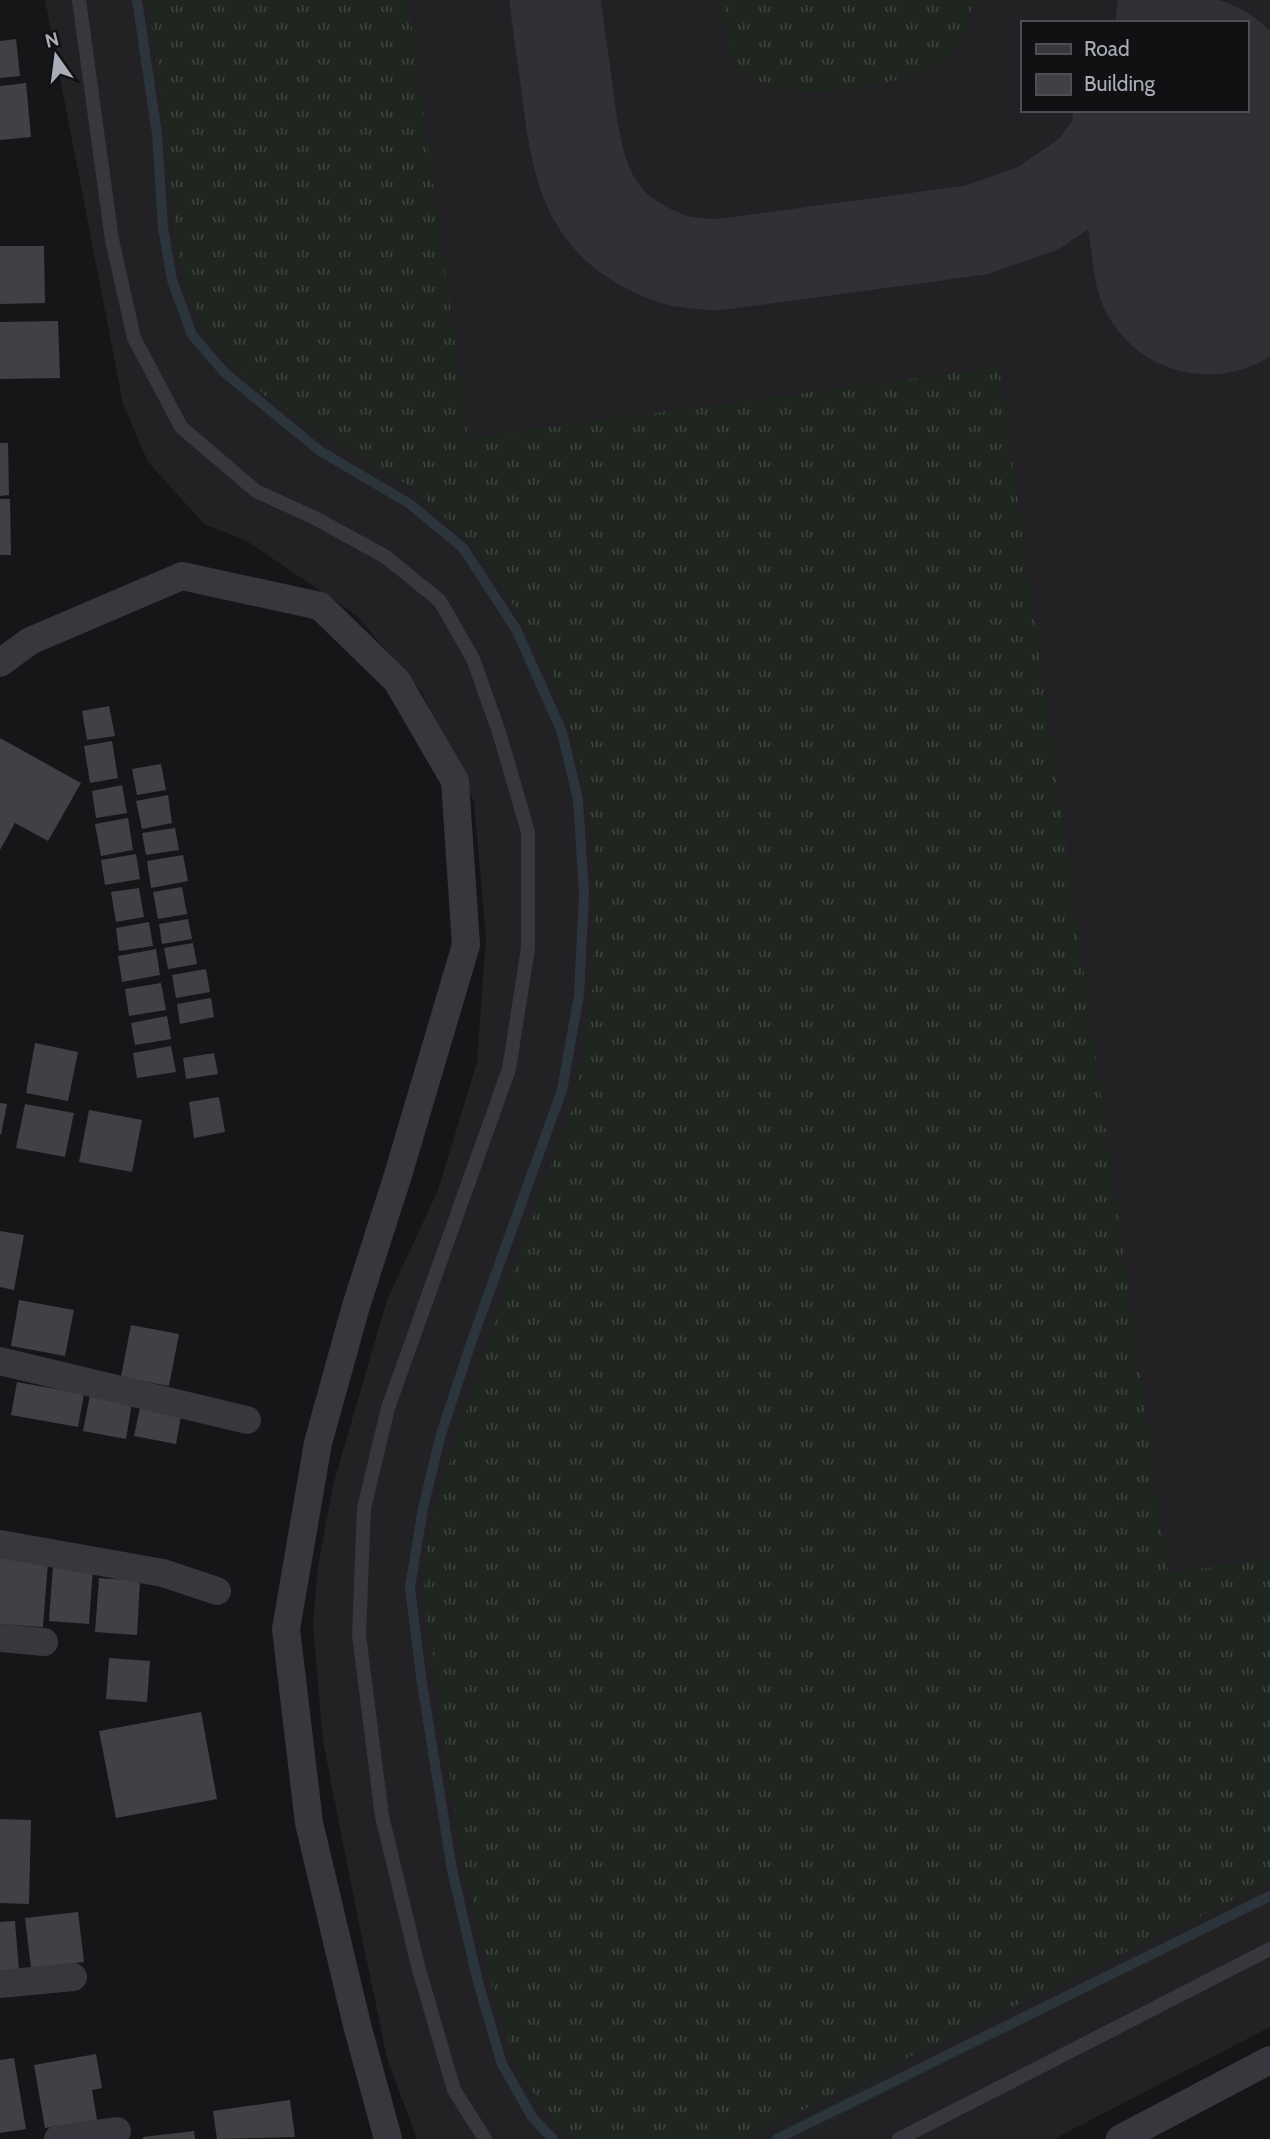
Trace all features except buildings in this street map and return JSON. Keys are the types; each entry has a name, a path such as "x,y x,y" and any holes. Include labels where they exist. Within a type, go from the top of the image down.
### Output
{"street":[{"path":"0,663 30,641 182,576 320,606 397,681 455,781 466,945 356,1306 318,1443 286,1629 309,1823 356,2025 388,2139"},
{"path":"0,1361 247,1420"},
{"path":"0,1544 163,1573 217,1591"},
{"path":"0,1638 44,1642"},
{"path":"0,1984 74,1977"},
{"path":"1120,2139 1270,2060"},
{"path":"58,2139 117,2131"}],"lane":[{"path":"79,0 112,240 134,338 181,427 256,491 317,519 386,557 440,601 473,659 499,732 528,832 528,948 509,1069 388,1408 364,1508 359,1635 382,1816 418,1966 454,2090 485,2139"},
{"path":"899,2139 1270,1949"}],"shaded area":[{"path":"45,0 1270,0 1270,2027 1054,2139 417,2139 387,2058 353,1894 323,1741 313,1624 318,1567 333,1485 387,1300 438,1190 477,1062 486,937 474,802 421,691 356,615 245,540 204,524 148,462 123,404"}],"green space":[{"path":"148,0 408,0 468,438 999,367 1168,1574 1270,1558 1270,1882 843,2089 747,2139 577,2139 557,2125 530,2088 511,2047 493,1989 459,1840 424,1592 427,1539 442,1485 501,1305 575,1101 593,986 594,841 578,749 549,668 509,597 472,543 415,489 355,455 264,395 216,345 188,294 176,241 162,99"},
{"path":"723,0 973,1 960,42 950,54 930,66 871,86 838,91 804,91 774,87 750,76 733,58 726,37"}],"waterway":[{"path":"137,0 157,134 163,228 172,280 192,335 225,373 320,451 410,504 463,548 516,629 562,732 578,800 584,894 579,995 562,1090 441,1434 423,1508 410,1587 421,1677 452,1870 478,1982 502,2064 532,2117 553,2139"},
{"path":"777,2139 1270,1896"}],"taxiway":[{"path":"555,0 577,151 583,175 593,196 606,216 623,232 645,247 683,262 716,265 976,230 1039,208 1092,171 1132,112"},
{"path":"1161,21 1164,0"}],"runway":[{"path":"1187,112 1208,260"}]}
